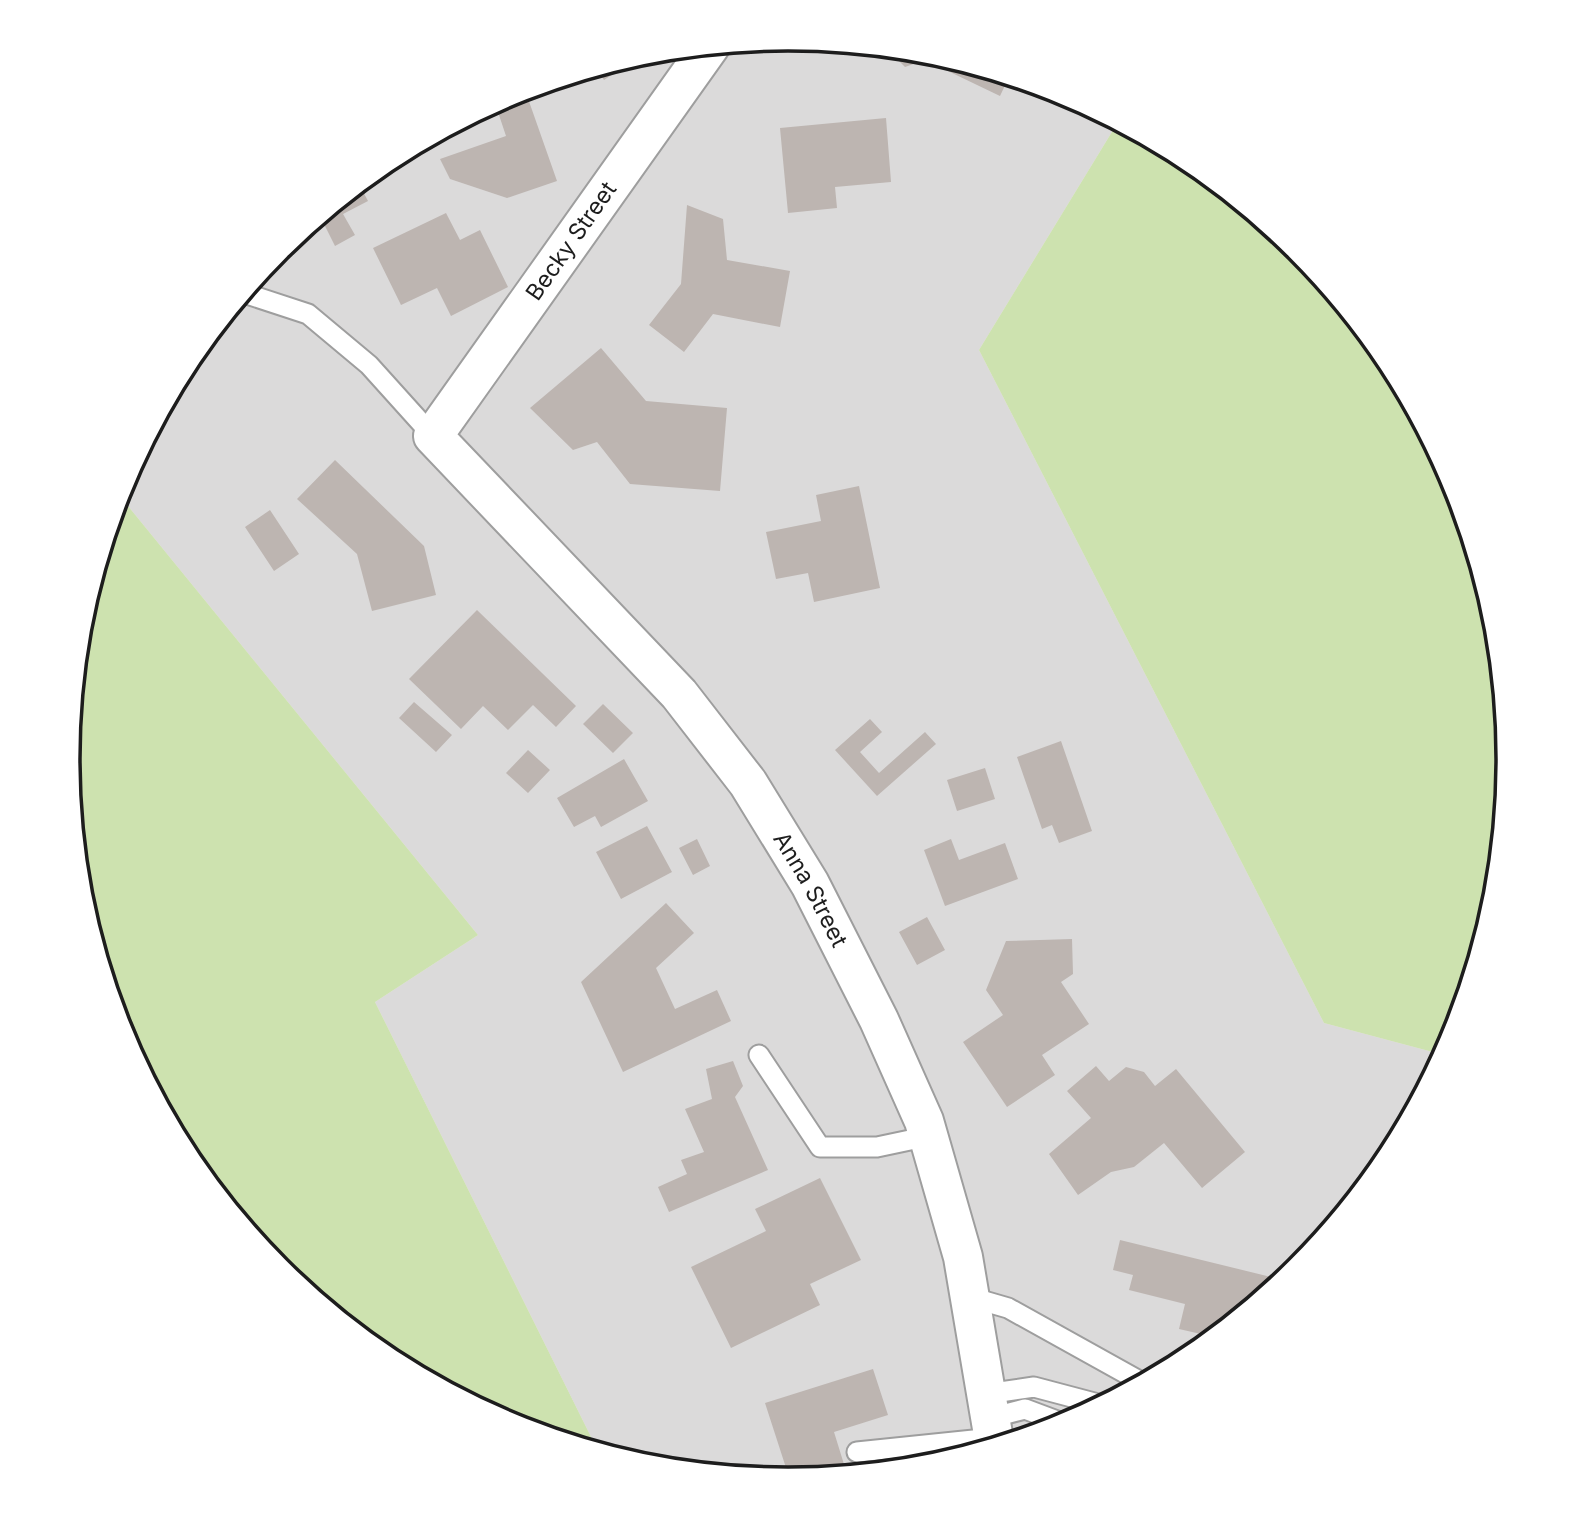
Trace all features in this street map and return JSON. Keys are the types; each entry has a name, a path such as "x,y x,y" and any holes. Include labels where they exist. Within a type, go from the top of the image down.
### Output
{"street":[{"name":"Becky Street","path":"433,436 703,56"},
{"name":"Anna Street","path":"433,436 679,694 748,783 810,884 879,1020 924,1121 964,1257 991,1424"}],"lane":[{"path":"253,296 308,314 369,365 433,436"},
{"path":"759,1055 820,1147 877,1147 929,1136"},
{"path":"970,1297 1008,1308 1134,1377"},
{"path":"991,1424 1034,1387 1086,1401"},
{"path":"857,1452 991,1424 1025,1409 1048,1418"}],"shaded area":[{"path":"742,52 835,52 881,57 927,64 1016,88 1113,130 979,350 1324,1023 1433,1052 1402,1113 1350,1190 1289,1260 1220,1321 1182,1348 1102,1394 1016,1430 927,1454 835,1466 742,1466 650,1454 605,1443 592,1439 375,1002 478,935 128,505 153,446 175,405 227,328 288,258 357,197 395,170 475,124 517,105 561,88 650,64"}],"green space":[{"path":"1113,130 1182,170 1220,197 1255,227 1321,292 1377,366 1424,446 1459,531 1483,621 1495,713 1495,805 1483,897 1459,987 1433,1052 1324,1023 979,350"},
{"path":"128,505 478,935 375,1002 592,1439 561,1430 475,1394 395,1348 357,1321 288,1260 256,1226 200,1152 153,1072 134,1030 104,942 86,851 82,805 80,759 86,667 104,576"}],"building":[{"path":"898,60 918,63 905,67"},
{"path":"940,67 1005,85 1000,96"},
{"path":"615,72 604,80 601,76"},
{"path":"529,100 557,181 507,198 450,179 440,159 506,136 498,113"},
{"path":"886,118 891,182 835,187 837,208 788,213 780,128"},
{"path":"363,192 368,201 343,214 355,235 335,246 324,225"},
{"path":"687,205 723,219 727,260 790,271 780,327 713,314 684,352 649,325 681,284"},
{"path":"446,213 460,240 480,230 508,287 451,316 437,288 401,305 373,248"},
{"path":"601,348 646,401 727,408 720,491 630,484 597,442 573,450 530,408"},
{"path":"335,460 424,546 436,595 372,611 357,554 297,499"},
{"path":"859,486 880,588 814,602 808,573 776,579 766,532 821,521 816,495"},
{"path":"270,510 299,554 274,571 245,527"},
{"path":"477,610 576,706 556,727 533,705 508,730 483,706 461,729 409,679"},
{"path":"414,702 452,735 436,752 399,718"},
{"path":"603,704 633,733 613,753 583,724"},
{"path":"870,719 882,732 860,752 879,773 925,732 936,744 877,796 835,750"},
{"path":"1061,741 1092,831 1059,843 1052,825 1042,829 1017,757"},
{"path":"528,750 550,770 528,793 506,773"},
{"path":"624,759 648,801 601,827 595,816 574,827 557,798"},
{"path":"985,768 995,799 957,811 947,780"},
{"path":"647,826 672,872 621,899 596,852"},
{"path":"697,839 710,866 693,875 679,848"},
{"path":"951,839 959,860 1005,843 1018,879 945,906 924,850"},
{"path":"666,903 694,933 656,968 675,1009 717,990 731,1021 623,1072 581,982"},
{"path":"927,917 945,950 917,965 899,932"},
{"path":"1072,939 1073,974 1061,982 1089,1024 1042,1055 1055,1075 1007,1107 963,1042 1003,1015 986,990 1006,941"},
{"path":"733,1061 743,1086 735,1097 768,1170 669,1212 658,1187 687,1174 681,1160 704,1152 685,1109 712,1099 706,1069"},
{"path":"1096,1066 1109,1081 1126,1067 1144,1072 1155,1086 1176,1069 1245,1152 1202,1188 1164,1143 1134,1167 1111,1172 1078,1195 1049,1154 1091,1118 1067,1091"},
{"path":"820,1178 861,1260 810,1284 820,1305 731,1348 691,1267 766,1231 755,1209"},
{"path":"1120,1240 1270,1277 1202,1334 1179,1329 1185,1304 1129,1290 1133,1275 1113,1270"},
{"path":"873,1369 888,1415 834,1432 844,1465 786,1467 765,1403"}]}
